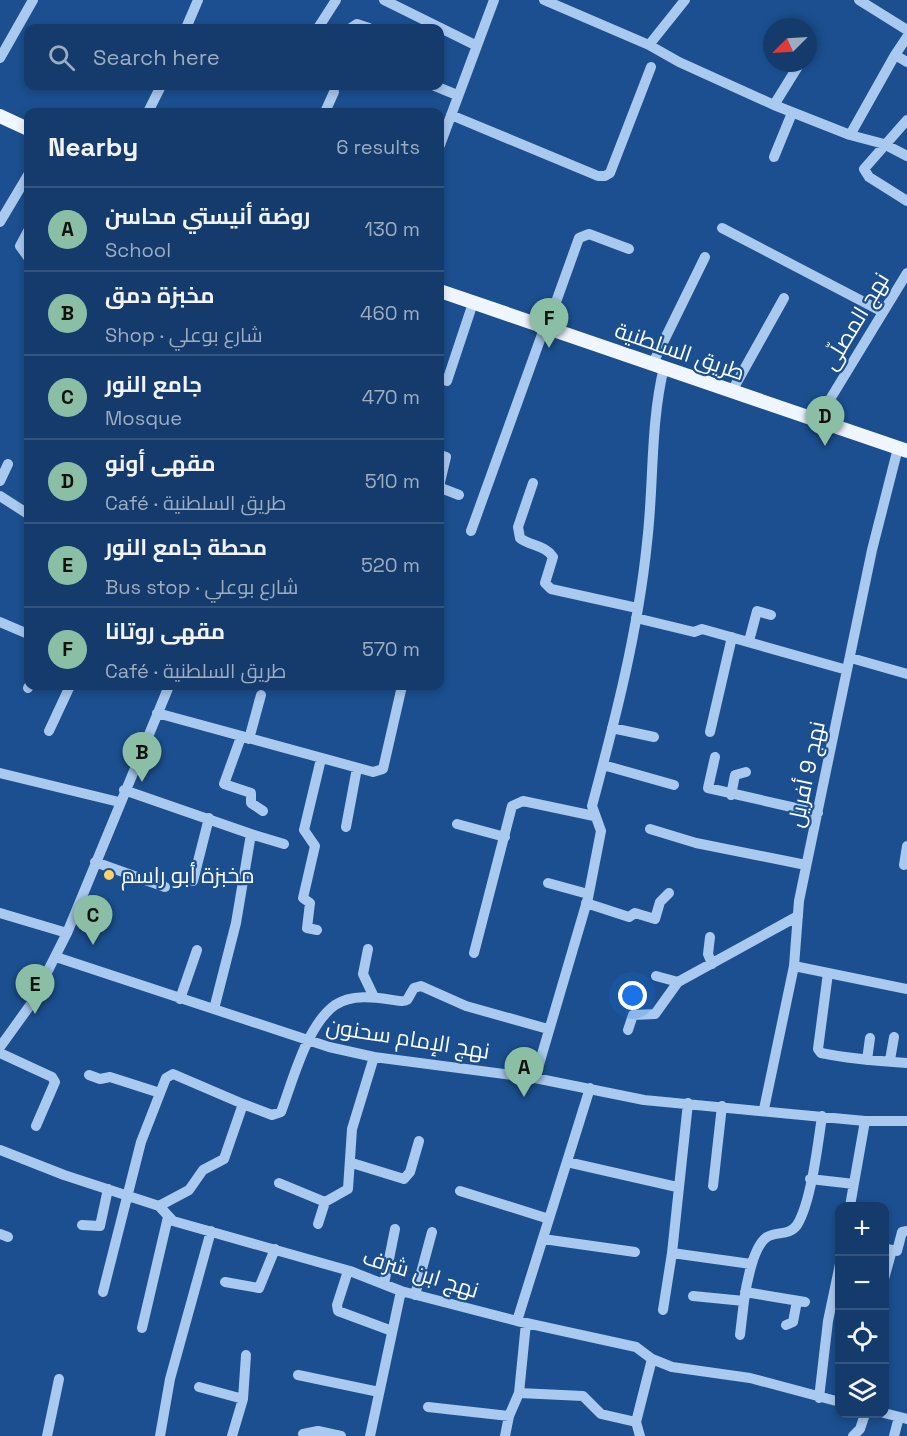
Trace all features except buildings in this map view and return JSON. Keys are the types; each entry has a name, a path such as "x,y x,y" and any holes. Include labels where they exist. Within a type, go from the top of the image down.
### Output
{"main road":[{"path":"0,117 24,127"},
{"name":"طريق السلطنية","path":"444,292 818,419 902,450"}],"street":[{"path":"0,58 33,0"},
{"path":"321,24 336,0"},
{"path":"384,0 433,24"},
{"path":"444,134 475,45 494,0"},
{"path":"544,0 649,45 679,62 792,113 850,135 884,144 907,156"},
{"path":"649,45 685,0"},
{"path":"859,0 907,30"},
{"path":"187,24 194,1"},
{"path":"444,30 475,45"},
{"path":"850,135 907,37"},
{"path":"895,55 907,62"},
{"path":"451,115 598,176 605,176 610,173 651,67"},
{"path":"774,105 794,72"},
{"path":"150,108 159,90"},
{"path":"444,90 457,95"},
{"path":"327,108 334,92"},
{"path":"774,158 792,113"},
{"path":"907,120 864,169 869,177 907,201"},
{"path":"0,222 24,182"},
{"path":"722,228 883,312"},
{"path":"471,531 579,238 589,234 629,249"},
{"path":"24,238 20,246 24,252"},
{"path":"535,1078 587,898 601,831 592,806 637,613 648,541 658,365 705,257"},
{"name":"نهج المصلّى","path":"818,419 907,273"},
{"path":"732,391 784,298"},
{"path":"447,381 473,303"},
{"name":"نهج 9 أفريل","path":"764,1109 794,966 798,916 806,865 872,550 902,450"},
{"path":"0,481 8,464"},
{"path":"533,483 518,527 520,538 549,551 553,557 544,583 551,589 637,613 694,633 702,629 847,670"},
{"path":"444,489 459,495"},
{"path":"0,496 24,511"},
{"path":"748,641 757,611 771,615"},
{"path":"0,622 24,632"},
{"path":"710,732 732,637"},
{"path":"851,658 907,674"},
{"path":"49,731 68,690"},
{"path":"36,1126 55,1082 52,1077 1,1046 21,1021 56,957 167,690"},
{"path":"158,712 373,772 383,769 401,690"},
{"path":"261,695 224,784 251,793 251,803 263,811"},
{"path":"612,728 654,737"},
{"path":"715,757 708,788 818,813"},
{"path":"317,930 307,928 316,904 303,898 315,846 304,830 321,759"},
{"path":"603,765 674,784"},
{"path":"346,827 357,768"},
{"path":"731,795 735,776 746,772"},
{"path":"0,773 119,802"},
{"path":"124,790 284,844"},
{"path":"474,953 512,806 523,801 594,816"},
{"path":"193,881 209,818"},
{"path":"457,824 505,837"},
{"path":"650,829 696,843 806,865"},
{"path":"214,1009 239,912 251,834"},
{"path":"904,865 907,846"},
{"path":"95,862 165,887"},
{"path":"548,883 629,917 635,913 655,919 660,902 669,893"},
{"path":"0,913 67,933"},
{"path":"628,1030 633,1015 655,1014 678,982 798,916"},
{"path":"710,937 708,954 712,964"},
{"path":"368,949 363,974 373,995"},
{"path":"180,999 197,950"},
{"name":"نهج الإمام سحنون","path":"56,957 307,1040 374,1057 535,1078 645,1100 764,1109 865,1121 907,1121"},
{"path":"794,966 907,988"},
{"path":"828,973 818,1049 821,1053 850,1059 890,1060 907,1064"},
{"path":"656,976 678,982"},
{"path":"103,1292 130,1195 141,1143 166,1078 172,1074 272,1115 281,1112 307,1040 333,1006 351,997 373,995 401,1002 406,1000 414,988 421,986 466,1006 548,1029"},
{"path":"890,1060 894,1037"},
{"path":"867,1060 870,1038"},
{"path":"318,1224 325,1202 348,1189 352,1163 352,1129 374,1057"},
{"path":"89,1075 100,1079 110,1077 160,1094"},
{"path":"505,1436 508,1416 519,1393 521,1322 543,1239 590,1088"},
{"path":"663,1310 672,1253 677,1187 688,1103"},
{"path":"159,1206 189,1190 203,1170 224,1160 243,1104"},
{"path":"712,1185 722,1106"},
{"path":"740,1335 751,1264 768,1236 786,1233 797,1225 810,1179 822,1116"},
{"path":"851,1202 865,1121"},
{"path":"352,1163 404,1179 410,1172 419,1141"},
{"path":"0,1150 64,1175 159,1206 168,1217 142,1328"},
{"path":"567,1162 677,1187"},
{"path":"810,1179 854,1184"},
{"path":"279,1184 325,1202"},
{"path":"82,1225 100,1226 108,1189"},
{"path":"460,1191 549,1219"},
{"name":"نهج ابن شرف","path":"168,1217 348,1271 400,1291 521,1322 636,1347 652,1359 672,1367 750,1378 835,1401"},
{"path":"384,1284 395,1229"},
{"path":"160,1436 170,1379 211,1231"},
{"path":"889,1249 897,1251 902,1232 907,1231"},
{"path":"415,1295 432,1232"},
{"path":"543,1239 635,1252"},
{"path":"225,1282 259,1288 275,1249"},
{"path":"672,1253 751,1264"},
{"path":"348,1271 337,1305 338,1311 392,1331"},
{"path":"819,1398 828,1321 835,1288"},
{"path":"370,1436 400,1291"},
{"path":"693,1296 745,1297 801,1302 794,1322 786,1325"},
{"path":"232,1436 243,1399 246,1355"},
{"path":"640,1436 636,1422 652,1359"},
{"path":"298,1375 379,1392"},
{"path":"47,1436 59,1379"},
{"path":"199,1387 243,1399"},
{"path":"519,1393 583,1396 601,1414 636,1422"},
{"path":"428,1407 508,1416"},
{"path":"853,1436 860,1430 863,1418"},
{"path":"894,1436 903,1418"},
{"path":"303,1434 318,1431 341,1436"}],"place":[{"name":"مقهى روتانا","path":"549,348"},
{"name":"مقهى أونو","path":"825,446"},
{"name":"مخبزة دمق","path":"142,782"},
{"name":"مخبزة أبو راسم","path":"109,875"},
{"name":"جامع النور","path":"93,945"},
{"name":"محطة جامع النور","path":"35,1014"},
{"name":"روضة أنيستي محاسن","path":"524,1097"}]}
